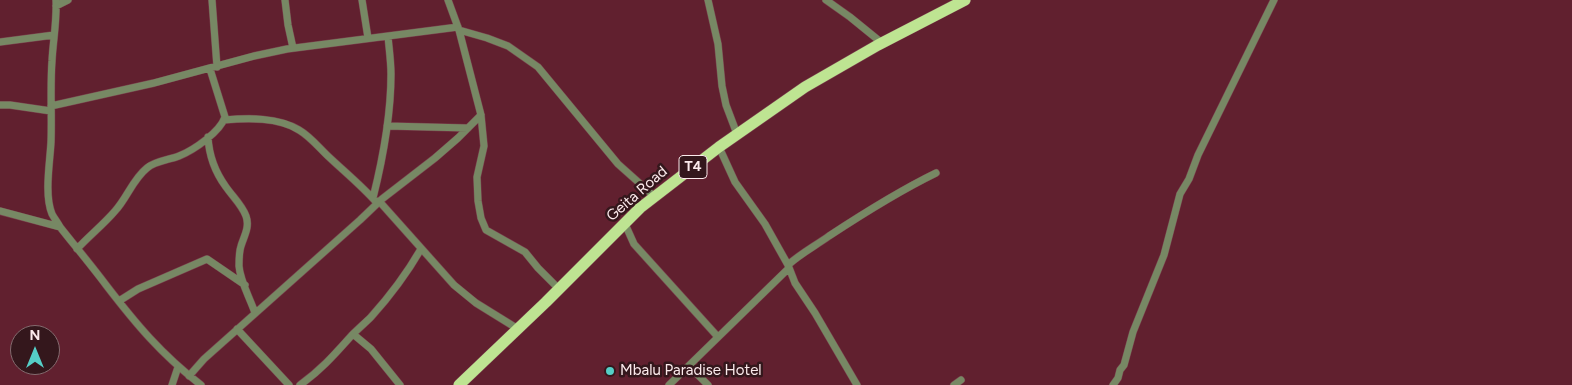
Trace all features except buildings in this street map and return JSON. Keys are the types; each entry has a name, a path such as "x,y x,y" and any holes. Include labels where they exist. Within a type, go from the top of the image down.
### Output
{"highway":[{"name":"Geita Road","path":"459,385 559,290 640,208 719,147 805,87 882,43 966,0"}],"street":[{"path":"68,0 56,3 51,72 48,193 52,213 60,227 132,320 159,350 201,385"},
{"path":"77,249 114,212 140,174 149,166 181,155 208,137 223,124 226,117 213,68 212,0"},
{"path":"285,0 293,48"},
{"path":"362,0 368,38"},
{"path":"448,0 458,29 481,115 484,146 478,177 478,201 481,218 486,230 525,252 559,290"},
{"path":"708,0 718,44 726,105 737,134"},
{"path":"826,0 882,43"},
{"path":"1112,385 1118,378 1120,370 1124,365 1133,332 1164,255 1180,194 1190,179 1198,155 1274,0"},
{"path":"0,105 51,108 154,84 254,56 293,48 458,29 508,46 538,67 618,164 655,197"},
{"path":"0,42 54,35"},
{"path":"376,201 387,126 391,74 388,36"},
{"path":"188,376 204,359 376,201 435,158 481,115"},
{"path":"224,120 274,121 300,130 364,188 454,285 476,303 518,329"},
{"path":"387,126 468,128"},
{"path":"208,137 212,160 217,173 246,217 246,231 241,246 239,265 255,314"},
{"path":"719,147 735,182 765,224 795,283 815,313 857,385"},
{"path":"669,385 803,254 906,188 936,173"},
{"path":"0,211 60,227"},
{"path":"625,224 634,244 718,337"},
{"path":"300,385 318,372 370,318 407,273 421,249"},
{"path":"118,302 138,289 207,259 245,285"},
{"path":"237,329 289,385"},
{"path":"353,334 370,349 400,385"},
{"path":"689,366 708,385"},
{"path":"172,385 178,367"},
{"path":"954,385 961,380"}],"place":[{"name":"Mbalu Paradise Hotel","path":"610,371"}]}
